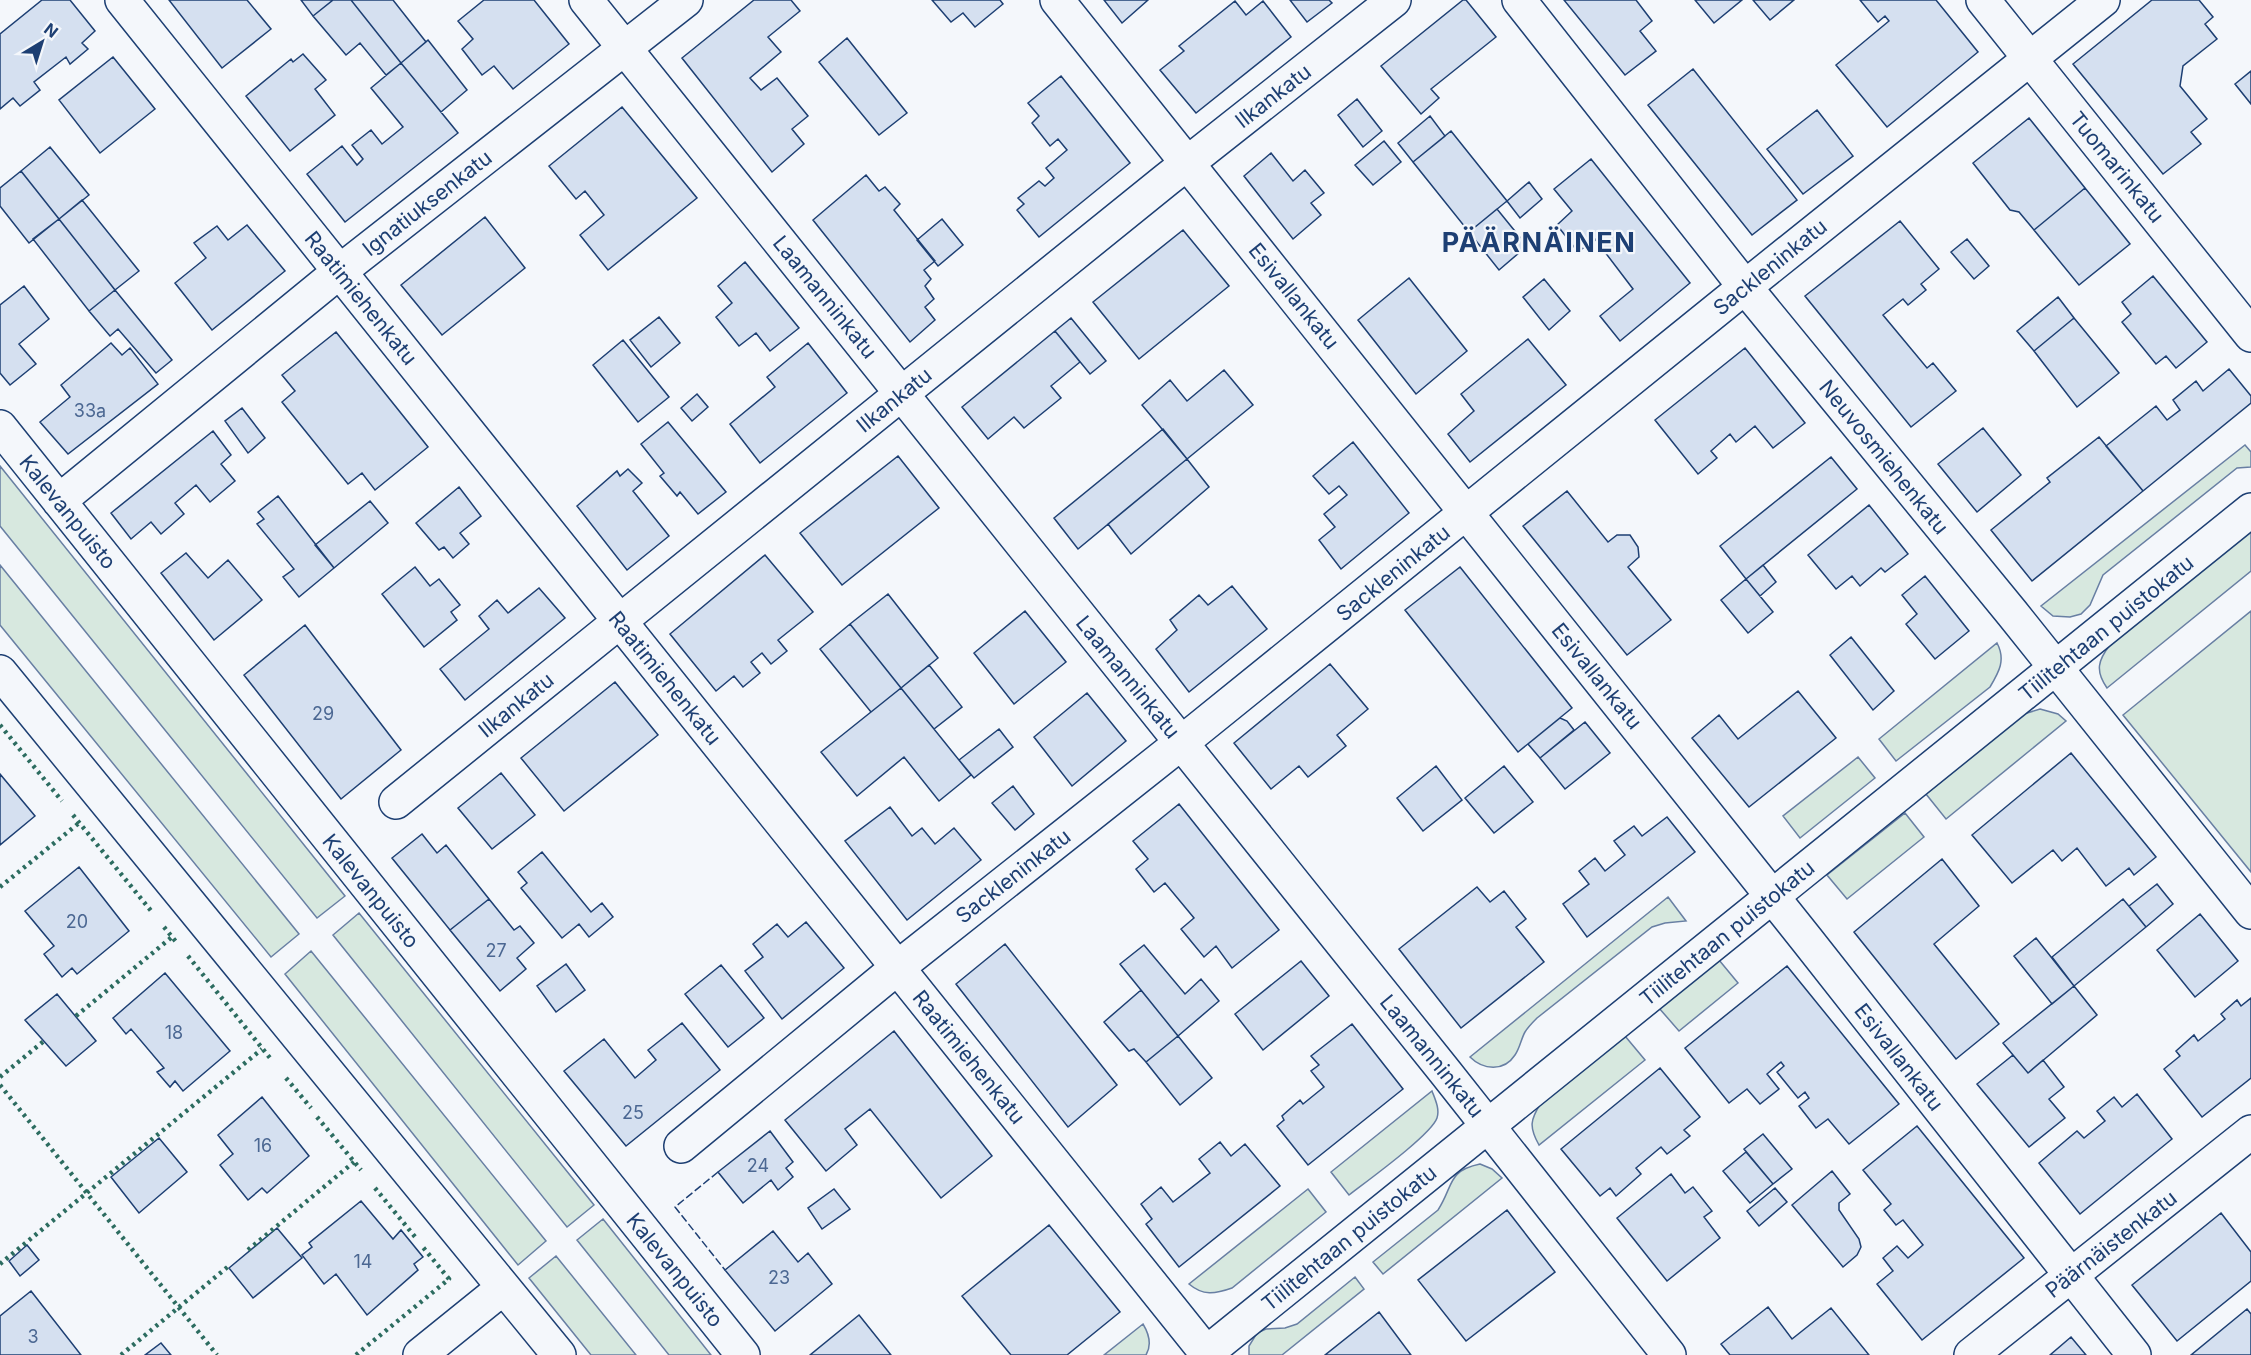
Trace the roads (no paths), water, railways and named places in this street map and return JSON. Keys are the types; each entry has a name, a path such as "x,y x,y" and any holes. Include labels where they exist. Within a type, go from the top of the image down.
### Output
{"street":[{"name":"Raatimiehenkatu","path":"122,0 1206,1354"},
{"name":"Laamanninkatu","path":"586,0 1669,1355"},
{"name":"Ignatiuksenkatu","path":"59,501 339,272 686,0"},
{"name":"Esivallankatu","path":"1057,0 1772,896 2134,1355"},
{"name":"Ilkankatu","path":"396,802 1188,163 1394,0"},
{"name":"Neuvosmiehenkatu","path":"1519,0 1745,287 2251,912"},
{"name":"Tuomarinkatu","path":"1983,0 2251,335"},
{"name":"Sackleninkatu","path":"681,1146 897,968 1181,743 2103,0"},
{"name":"Kalevanpuisto","path":"0,427 743,1355"},
{"name":"Tiilitehtaan puistokatu","path":"1206,1354 2251,510"},
{"path":"0,672 559,1355"},
{"name":"Päärnäistenkatu","path":"1971,1355 2251,1132"},
{"path":"420,1355 503,1288"}],"district":[{"name":"PÄÄRNÄINEN","path":"1539,242"}]}
